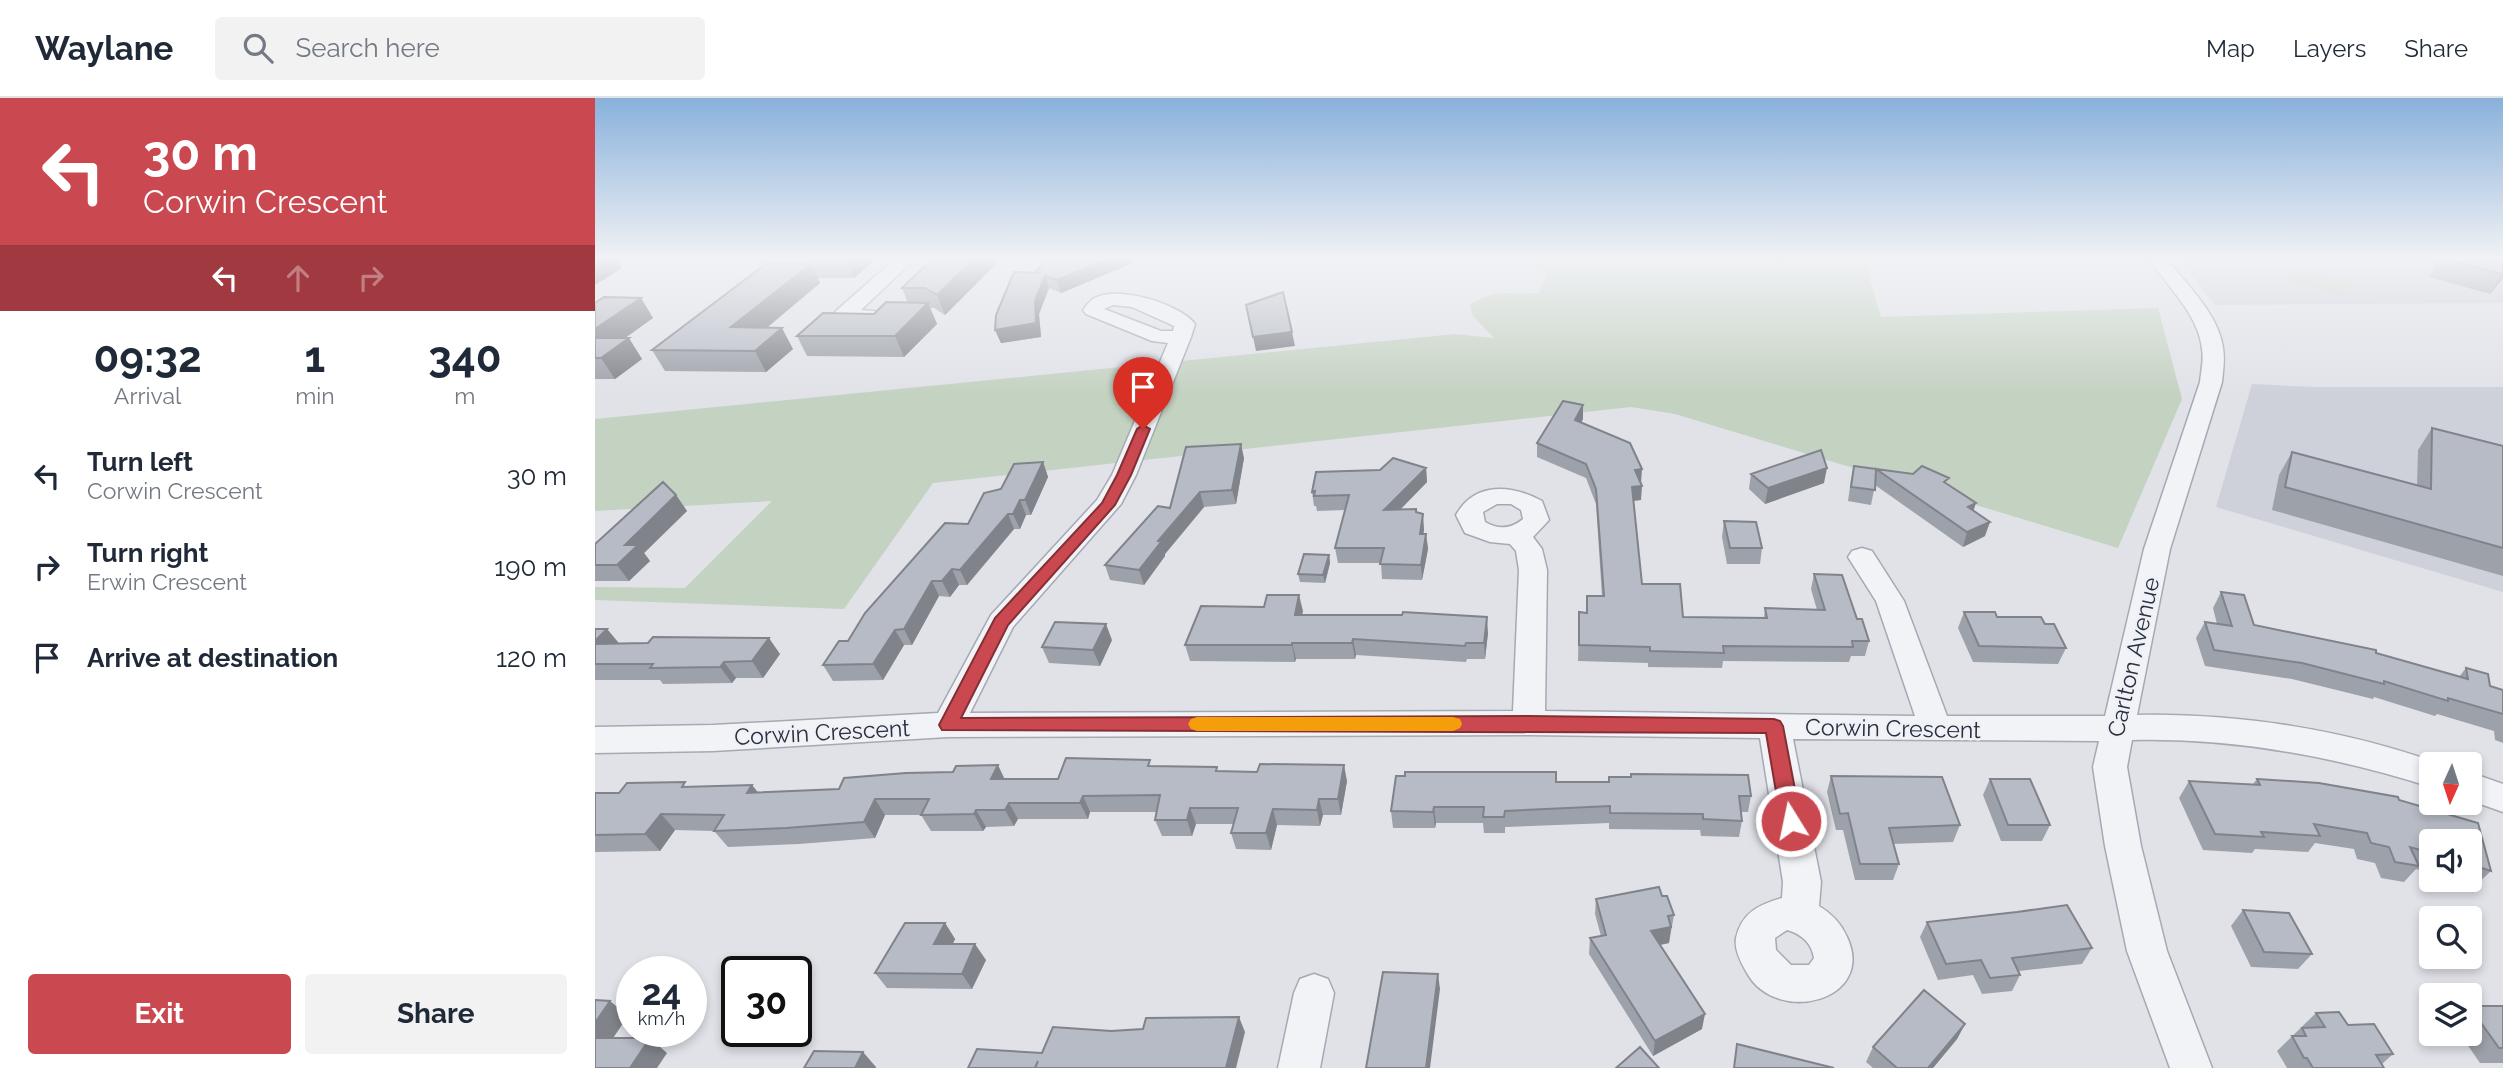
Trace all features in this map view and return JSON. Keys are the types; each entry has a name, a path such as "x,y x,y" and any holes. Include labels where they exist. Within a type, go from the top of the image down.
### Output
{"street":[{"path":"856,304 843,316 894,317"},
{"name":"Carlton Avenue","path":"2189,304 2212,341 2214,356 2211,382 2157,549 2110,767 2123,846 2147,951 2192,1068"},
{"path":"948,725 1001,622 1108,505 1124,475 1181,337"},
{"path":"1516,534 1529,550 1533,570 1529,723"},
{"path":"1862,557 1890,601 1935,728"},
{"name":"Corwin Crescent","path":"595,740 713,738 948,725 1529,723 1935,728 2172,727 2254,734 2329,746 2419,771"},
{"path":"1774,726 1802,882 1799,914"},
{"path":"2482,791 2503,798"},
{"path":"1299,1068 1314,993"}],"shaded area":[{"path":"2214,304 2321,304 2215,305"},
{"path":"2252,384 2314,387 2503,387 2503,592 2216,507"}],"green space":[{"path":"1877,304 1881,317 2158,308 2182,399 2118,548 1675,414 1631,407 933,483 844,609 595,600 595,587 685,588 772,501 595,511 595,419 1455,334 1494,338 1473,316 1470,305"}],"building":[{"path":"595,304 632,304 595,329"},
{"path":"712,304 760,304 731,327 782,328 755,351 652,350"},
{"path":"884,304 927,304 895,336 797,336 823,313 874,314"},
{"path":"1000,304 1035,304 1036,323 995,330 996,315"},
{"path":"1286,304 1292,332 1253,337 1246,305"},
{"path":"595,338 629,338 601,358 595,358"},
{"path":"1563,401 1583,405 1575,420 1630,443 1642,469 1635,470 1642,486 1632,487 1642,584 1680,584 1683,617 1767,618 1765,608 1825,610 1814,574 1842,575 1857,619 1862,619 1869,641 1852,641 1853,647 1723,646 1724,653 1579,645 1579,612 1587,613 1587,596 1604,596 1596,489 1586,464 1537,443"},
{"path":"2432,428 2503,446 2503,548 2285,487 2292,452 2431,489"},
{"path":"1241,444 1232,490 1200,492 1158,541 1161,542 1139,570 1105,565 1158,506 1170,508 1186,447"},
{"path":"1821,450 1827,468 1768,488 1751,474"},
{"path":"1393,458 1426,468 1384,510 1416,509 1416,512 1423,514 1420,534 1426,534 1421,565 1380,564 1384,548 1335,548 1349,495 1314,496 1315,491 1312,492 1316,472 1380,470"},
{"path":"1043,462 1025,500 1020,500 1013,514 1008,514 960,570 952,569 942,581 932,581 904,629 895,630 873,664 823,665 839,641 848,641 865,613 945,523 968,524 984,493 1001,489 1014,464"},
{"path":"1854,466 1913,474 1922,466 1949,478 1944,482 1976,503 1968,507 1990,522 1967,532 1876,469 1875,490 1851,487"},
{"path":"663,482 676,495 625,545 638,545 617,565 595,565 595,544"},
{"path":"1724,521 1756,522 1762,548 1730,548"},
{"path":"1304,554 1329,555 1323,575 1298,574"},
{"path":"2221,592 2244,595 2254,625 2376,650 2376,653 2468,679 2466,668 2488,674 2490,686 2503,690 2503,714 2448,698 2448,701 2384,681 2384,684 2302,663 2214,650 2205,622 2232,626"},
{"path":"1267,595 1299,595 1295,615 1402,615 1403,612 1487,617 1484,643 1466,643 1465,646 1353,639 1352,643 1185,645 1201,606 1264,607"},
{"path":"1964,612 1995,612 1997,617 2041,617 2045,624 2054,624 2066,648 1979,646"},
{"path":"1055,622 1106,624 1093,650 1042,647"},
{"path":"595,629 607,629 595,641"},
{"path":"653,637 769,638 752,661 724,662 720,667 650,668 653,664 595,664 595,644 648,643"},
{"path":"1066,758 1150,760 1148,766 1217,767 1216,771 1257,772 1260,764 1344,765 1338,799 1319,799 1317,810 1273,809 1266,833 1231,833 1238,808 1190,808 1187,820 1155,820 1160,795 1083,796 1080,803 1009,803 1005,810 976,810 974,814 921,815 929,799 875,799 864,822 714,831 724,815 661,814 645,834 595,835 595,793 619,793 627,783 685,782 682,787 752,785 747,793 839,789 844,778 953,772 956,766 998,765 991,779 1058,779"},
{"path":"1405,772 1556,772 1556,782 1609,782 1609,777 1631,777 1631,774 1748,775 1751,796 1739,796 1742,821 1703,819 1703,814 1610,813 1610,806 1505,811 1504,817 1483,817 1484,807 1434,807 1433,812 1391,811 1396,776 1405,776"},
{"path":"1831,776 1942,777 1960,825 1889,828 1899,864 1860,864 1848,813 1840,814"},
{"path":"1990,779 2030,779 2050,825 2008,825"},
{"path":"2257,779 2319,783 2398,797 2399,800 2419,806 2419,816 2454,816 2478,823 2480,829 2419,829 2419,850 2410,847 2419,866 2395,862 2389,847 2371,843 2367,833 2314,824 2320,836 2261,832 2264,837 2215,834 2189,781 2260,785"},
{"path":"2482,838 2491,871 2482,868"},
{"path":"1659,887 1662,896 1667,896 1674,915 1668,916 1671,927 1651,931 1705,1014 1655,1041 1590,938 1606,935 1596,899"},
{"path":"2067,905 2092,948 2012,958 2020,975 1990,978 1981,960 1946,964 1927,922 2017,912"},
{"path":"2243,910 2289,913 2312,954 2264,952"},
{"path":"905,923 945,923 934,944 975,944 962,974 875,973"},
{"path":"1383,972 1438,974 1426,1068 1366,1068"},
{"path":"1924,990 1965,1024 1928,1068 1897,1068 1873,1047"},
{"path":"595,1000 610,1001 595,1023"},
{"path":"2482,1006 2503,1006 2503,1048 2499,1048 2482,1024"},
{"path":"2339,1012 2348,1025 2374,1024 2393,1054 2376,1055 2384,1068 2313,1068 2307,1058 2304,1058 2292,1036 2306,1036 2302,1028 2325,1027 2316,1013"},
{"path":"1239,1017 1226,1068 968,1068 977,1049 1042,1053 1053,1027 1111,1031 1143,1029 1146,1018"},
{"path":"595,1038 616,1038 616,1047 644,1047 630,1068 595,1068"},
{"path":"1737,1044 1834,1068 1734,1068"},
{"path":"1640,1047 1659,1068 1616,1068"},
{"path":"814,1051 863,1052 855,1068 804,1068"}],"slow traffic":[{"path":"1197,724 1453,724"}],"route":[{"path":"1143,429 1108,505 1001,622 948,725 1529,723 1774,726 1791,821"}]}
